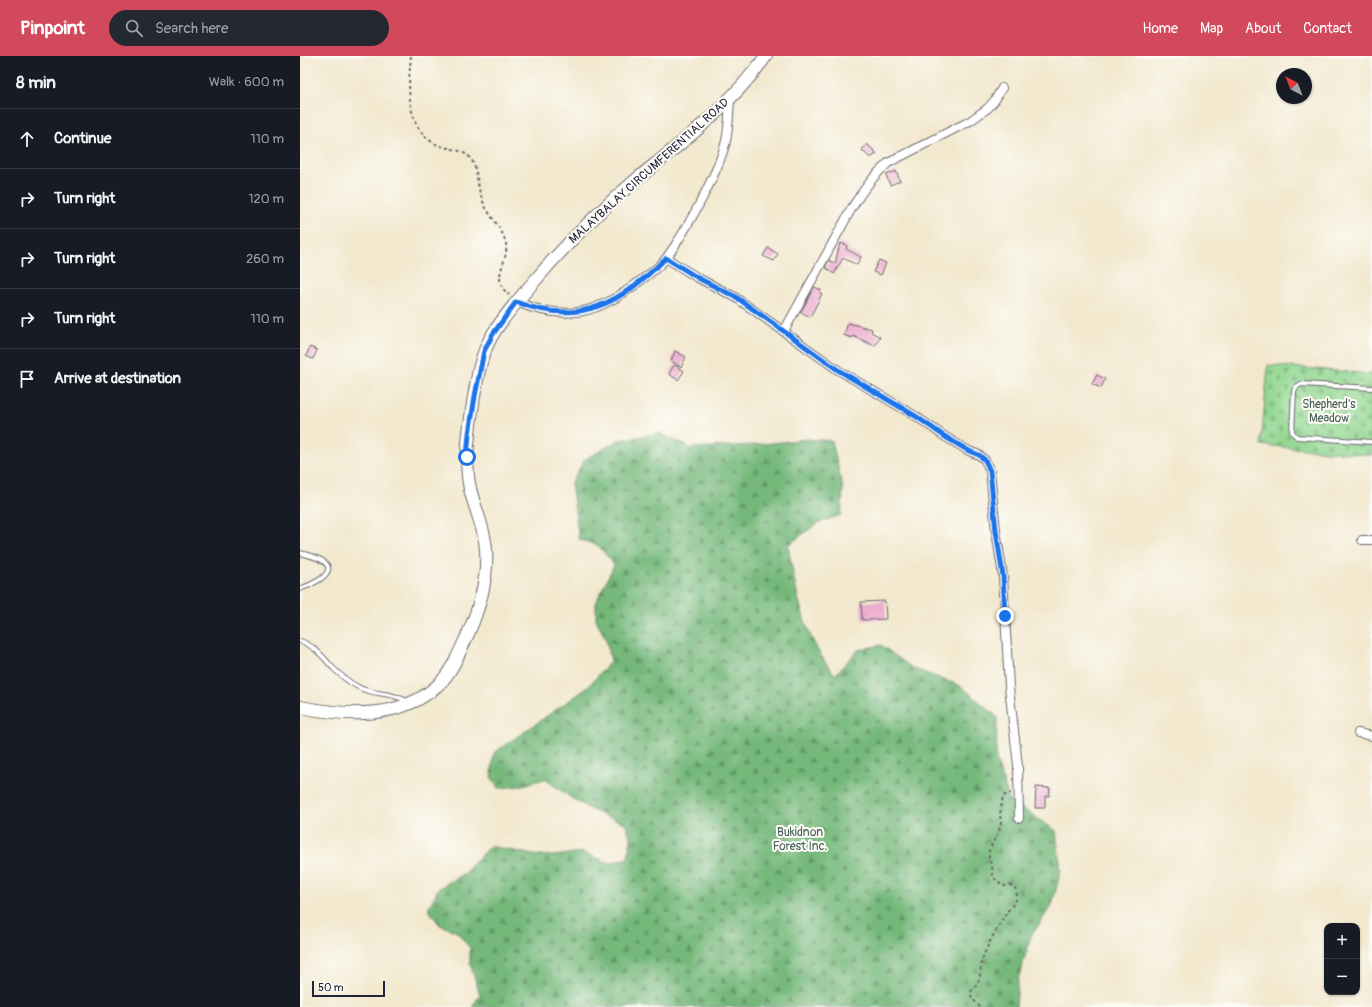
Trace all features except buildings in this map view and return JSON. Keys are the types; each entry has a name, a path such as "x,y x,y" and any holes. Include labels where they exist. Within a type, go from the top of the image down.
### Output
{"main road":[{"name":"MALAYBALAY CIRCUMFERENTIAL ROAD","path":"300,706 339,712 389,711 410,704 438,685 447,674 458,656 471,626 481,594 486,569 486,548 482,527 471,490 467,457 479,370 484,351 493,334 516,302 580,231 638,179 697,130 730,99 752,75 766,56"}],"street":[{"path":"784,331 853,206 877,172 893,160 970,121 988,108 1002,88"},
{"path":"516,302 531,308 545,311 570,313 591,310 624,294 655,270 666,258 695,213 714,175 723,152 726,139 730,99"},
{"path":"666,258 698,278 736,297 838,370 985,460 988,465 1003,576 1009,687 1018,766 1019,818"},
{"path":"1362,540 1372,540"},
{"path":"1358,733 1372,736"}],"lane":[{"path":"1372,388 1298,385 1294,391 1292,432 1297,437 1372,442"},
{"path":"300,553 326,562 328,573 322,579 300,589"},
{"path":"300,641 314,648 334,669 357,687 366,691 395,696 410,704"}],"path":[{"path":"410,56 408,77 411,108 417,125 425,136 434,143 465,152 471,158 474,165 479,190 485,205 502,233 506,245 499,276 501,285 506,293 516,302"},
{"path":"980,1007 971,999 971,993 974,986 978,983 982,959 1005,914 1016,900 1017,894 1014,888 1010,885 1003,886 993,877 989,850 999,832 1003,796 1019,790"}],"green space":[{"name":"Shepherd's Meadow","path":"1268,365 1372,374 1372,455 1261,445"},
{"name":"Bukidnon Forest Inc.","path":"660,433 691,448 754,445 808,439 832,441 843,489 841,515 818,523 788,545 795,585 802,612 817,649 835,675 858,650 881,645 912,668 961,686 997,717 996,759 1009,799 1056,831 1061,870 1052,905 1031,936 1018,980 1016,1007 472,1007 480,995 470,964 470,948 457,932 440,925 428,909 438,889 464,873 490,846 534,855 555,856 582,852 610,863 628,858 631,839 625,823 596,812 573,799 545,779 519,786 499,788 491,777 494,753 587,688 611,661 606,640 596,619 596,602 614,565 599,546 579,539 571,483 585,459 619,440"}],"route":[{"path":"467,457 479,370 484,351 493,334 516,302 531,308 545,311 564,313 591,310 624,294 655,270 666,258 698,278 736,297 838,370 985,460 990,471 996,531 1003,576 1005,616"}]}
